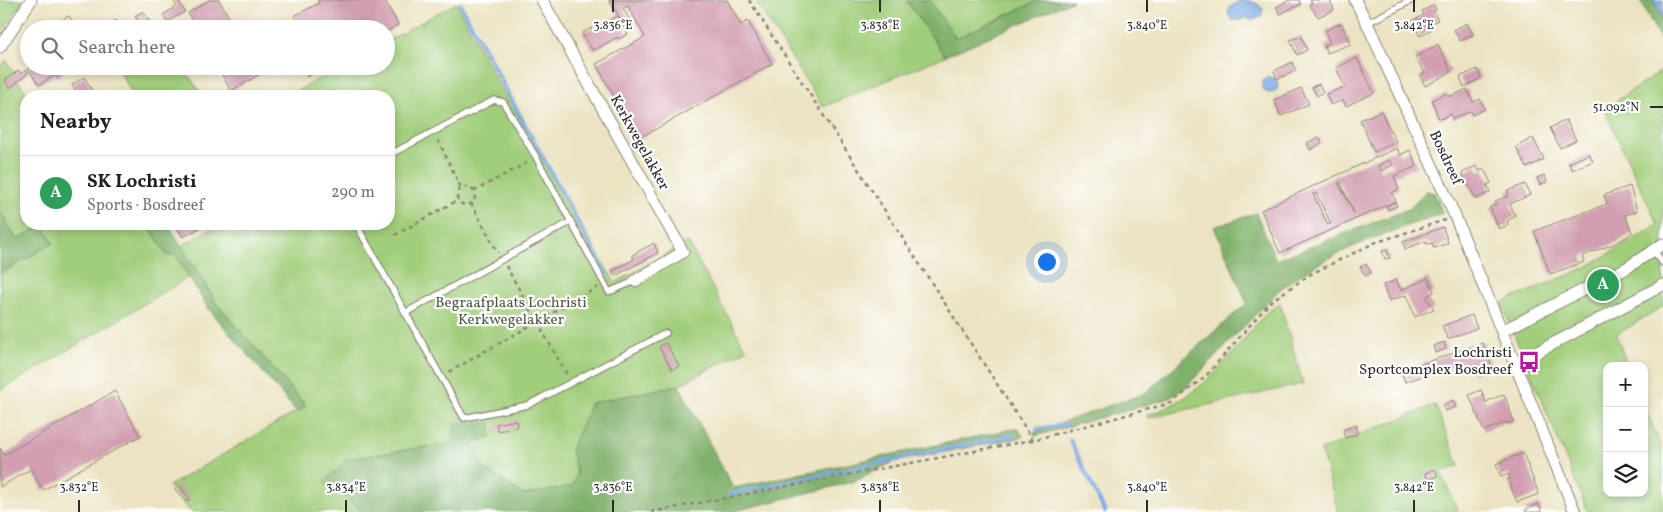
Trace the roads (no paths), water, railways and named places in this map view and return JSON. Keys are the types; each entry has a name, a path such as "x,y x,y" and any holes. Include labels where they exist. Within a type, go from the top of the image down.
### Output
{"street":[{"path":"0,47 31,0"},
{"name":"Kerkwegelakker","path":"542,0 683,252 635,280"},
{"name":"Bosdreef","path":"1355,0 1455,216 1575,512"},
{"path":"1502,331 1624,269 1659,248"},
{"path":"1515,364 1663,285"}],"lane":[{"path":"1367,23 1412,0"},
{"path":"395,152 494,100 502,102 536,157 610,292 635,280"},
{"path":"405,313 570,222"},
{"path":"359,230 464,418 528,405 666,333"},
{"path":"1659,248 1663,263"}],"water":[{"path":"1240,0 1253,2 1261,7 1263,9 1261,17 1251,20 1247,17 1241,20 1232,20 1228,14 1229,8"},
{"path":"1653,0 1663,0 1663,20"},
{"path":"1270,77 1278,85 1270,93 1262,85"}],"waterway":[{"path":"460,4 606,274"},
{"path":"1037,429 1066,424"},
{"path":"730,494 1013,435"},
{"path":"1070,440 1105,512"}],"place":[{"name":"SK Lochristi","path":"1603,285"},
{"name":"Lochristi Sportcomplex Bosdreef","path":"1529,362"}],"park label":[{"name":"Begraafplaats Lochristi Kerkwegelakker","path":"511,312"}]}
